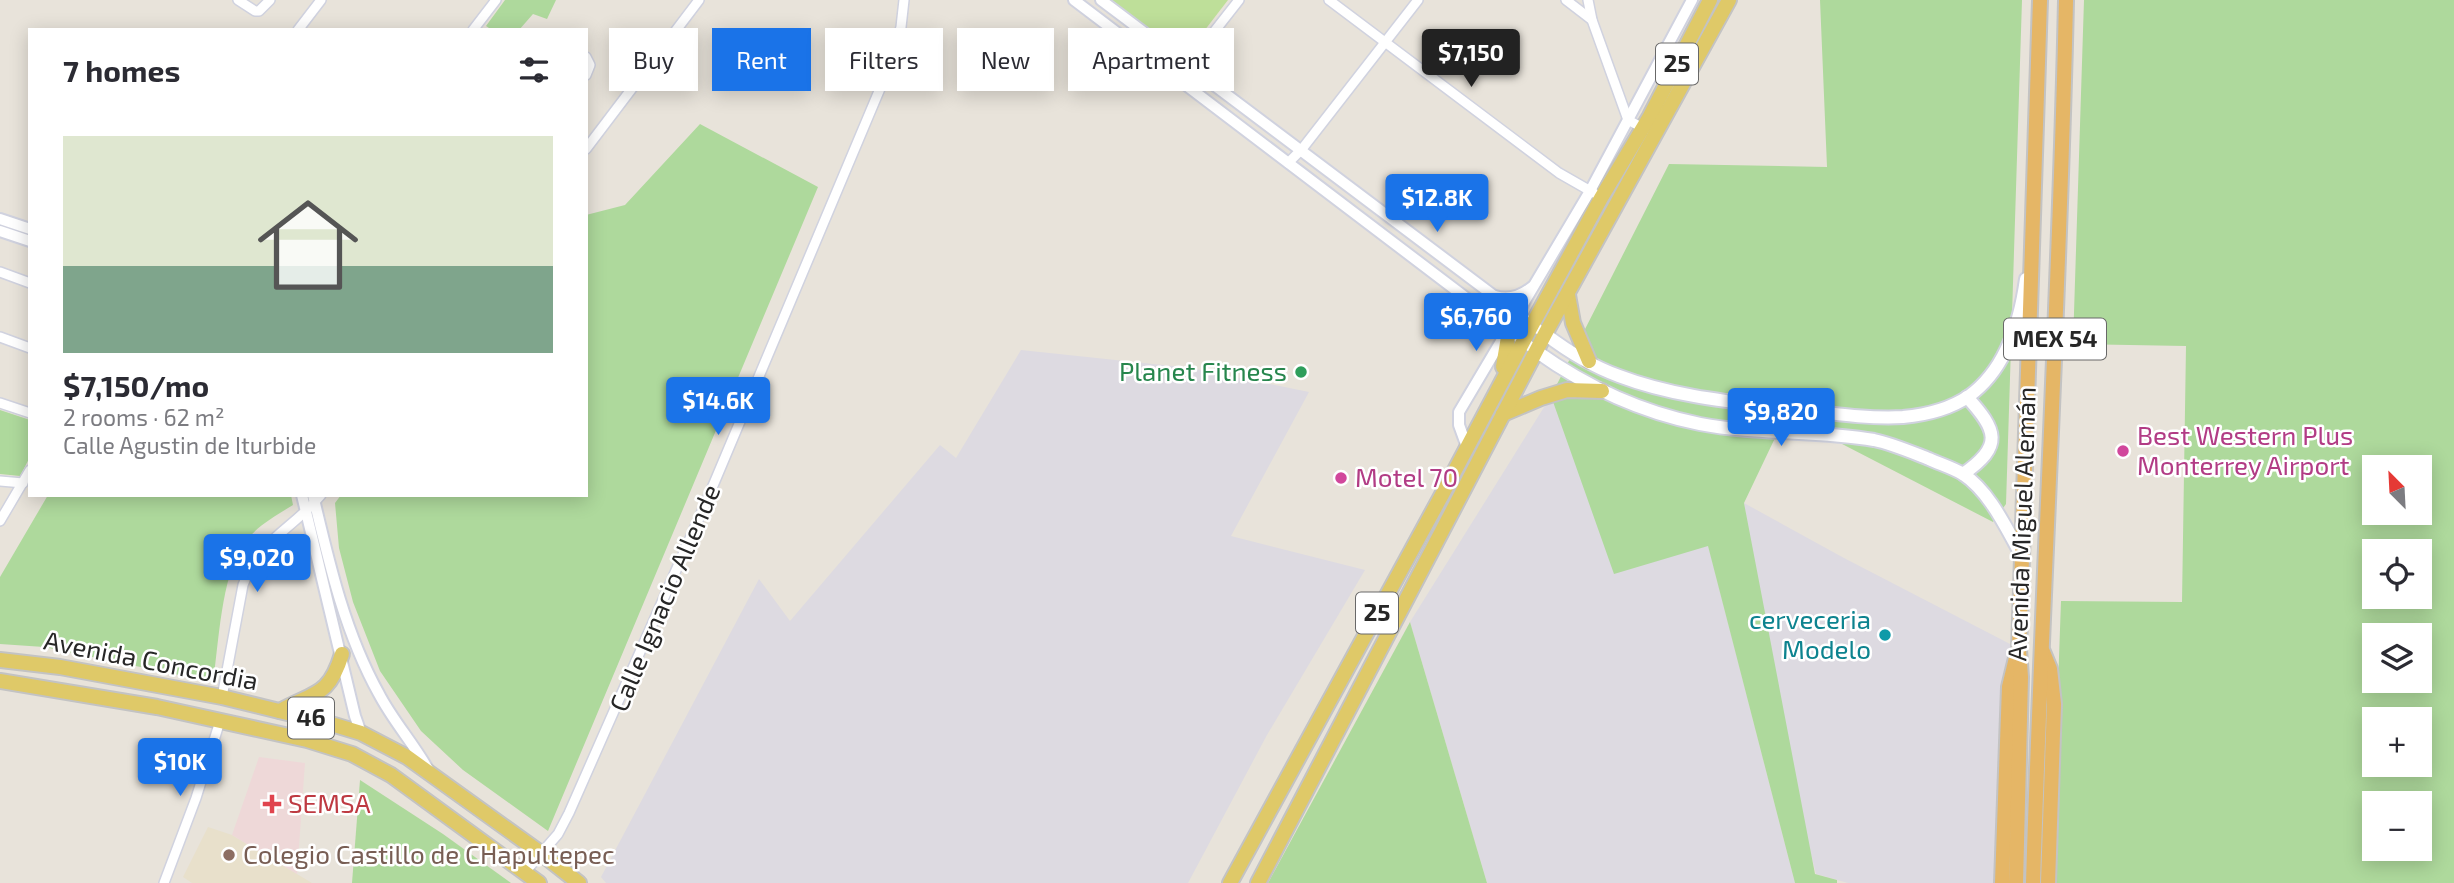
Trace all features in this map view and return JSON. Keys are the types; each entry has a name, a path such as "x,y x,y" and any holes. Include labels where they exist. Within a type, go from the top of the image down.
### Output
{"highway":[{"name":"Avenida Miguel Alemán","path":"2016,883 2021,677 2018,650 2040,0"},
{"name":"Avenida Miguel Alemán","path":"2033,883 2050,431 2061,222 2067,0"},
{"path":"2002,883 2009,687 2018,650"},
{"path":"2042,650 2050,669 2054,704 2048,883"}],"main road":[{"name":"25","path":"1230,883 1523,342 1595,195 1643,128 1710,0"},
{"name":"25","path":"1258,883 1545,334 1729,0"},
{"path":"1545,334 1617,376 1684,394 1836,414 1902,417 1936,412 1967,397 1986,381 2002,356 2017,321 2033,234"},
{"path":"1567,295 1573,323 1589,360"},
{"path":"1493,397 1506,358 1509,331"},
{"path":"1536,351 1602,391 1660,414 1700,424 1877,441 1963,474 1990,502 2022,556"},
{"path":"1503,414 1560,392 1602,391"},
{"path":"1963,474 1978,464 1992,442 1992,430 1985,416 1967,397"},
{"path":"280,711 324,689 336,674 342,654"},
{"name":"Avenida Concordia","path":"0,660 60,667 222,697 361,733 407,757 542,853 579,883"},
{"name":"Avenida Concordia","path":"0,681 101,697 220,721 307,740 352,754 391,775 539,883"},
{"path":"101,697 127,694 208,713 215,710 222,697"},
{"path":"361,733 391,775"}],"street":[{"path":"237,0 255,12 270,0"},
{"path":"300,28 321,0"},
{"path":"475,28 496,0"},
{"path":"588,146 699,0"},
{"name":"Calle Ignacio Allende","path":"525,872 558,834 578,796 770,353 887,72 901,27 904,0"},
{"path":"1074,0 1111,28"},
{"path":"1101,0 1138,28"},
{"path":"1217,28 1239,0"},
{"path":"1329,0 1559,173 1595,195"},
{"path":"1288,163 1418,0"},
{"path":"1566,0 1592,20"},
{"path":"1588,0 1592,20 1628,120 1643,128"},
{"path":"1467,447 1459,425 1459,412 1538,280 1595,195 1628,120 1692,0"},
{"path":"1193,91 1536,351"},
{"path":"1223,91 1545,334"},
{"path":"0,219 28,228"},
{"path":"0,231 28,240"},
{"path":"0,272 28,282"},
{"path":"1492,296 1503,299 1523,294 1538,280"},
{"path":"0,337 28,347"},
{"path":"0,403 28,413"},
{"path":"0,521 28,473"},
{"path":"0,481 23,482"},
{"path":"314,501 342,654 361,733"},
{"path":"222,697 243,585 248,572 263,549 314,501"},
{"path":"314,501 340,598 359,653 380,697 431,774"},
{"path":"164,883 196,797 220,721"}],"shaded area":[{"path":"1021,350 1191,368 1309,392 1231,536 1365,570 1267,735 1188,883 606,883 601,877 759,579 790,621 940,445 956,458"},
{"path":"1551,396 1708,545 1795,883 1487,883 1410,622"},
{"path":"1744,503 2012,645 2000,883 1848,883 1816,874 1784,745"},
{"name":"SEMSA","path":"259,757 305,763 297,874 232,835"},
{"name":"Colegio Castillo de CHapultepec","path":"208,827 232,835 312,883 192,883 183,877"}],"green space":[{"path":"505,0 556,0 547,19 533,14 521,28 486,26"},
{"path":"1108,0 1228,0 1206,28 1145,28"},
{"path":"1820,0 2022,0 2006,504 1993,522 1786,415 1744,503 1815,874 1837,880 1837,883 1795,883 1708,546 1614,574 1551,396 1669,164 1827,167"},
{"path":"2084,0 2454,0 2454,883 2051,883 2061,601 2182,602 2186,346 2073,344"},
{"path":"700,124 818,187 548,831 463,770 421,731 380,671 353,602 339,548 335,503 340,497 588,497 588,214 625,205"},
{"path":"0,410 28,419 28,461 20,476 0,474"},
{"path":"47,497 291,497 293,505 253,533 236,559 225,592 213,682 44,647 0,644 0,577"},
{"path":"1410,622 1487,883 1268,883"},
{"path":"360,780 443,834 511,883 352,883"}],"place":[{"name":"Planet Fitness","path":"1301,372"},
{"name":"Best Western Plus Monterrey Airport","path":"2123,451"},
{"name":"Motel 70","path":"1341,478"},
{"name":"cerveceria Modelo","path":"1885,635"},
{"name":"SEMSA","path":"272,804"},
{"name":"Colegio Castillo de CHapultepec","path":"229,855"}]}
